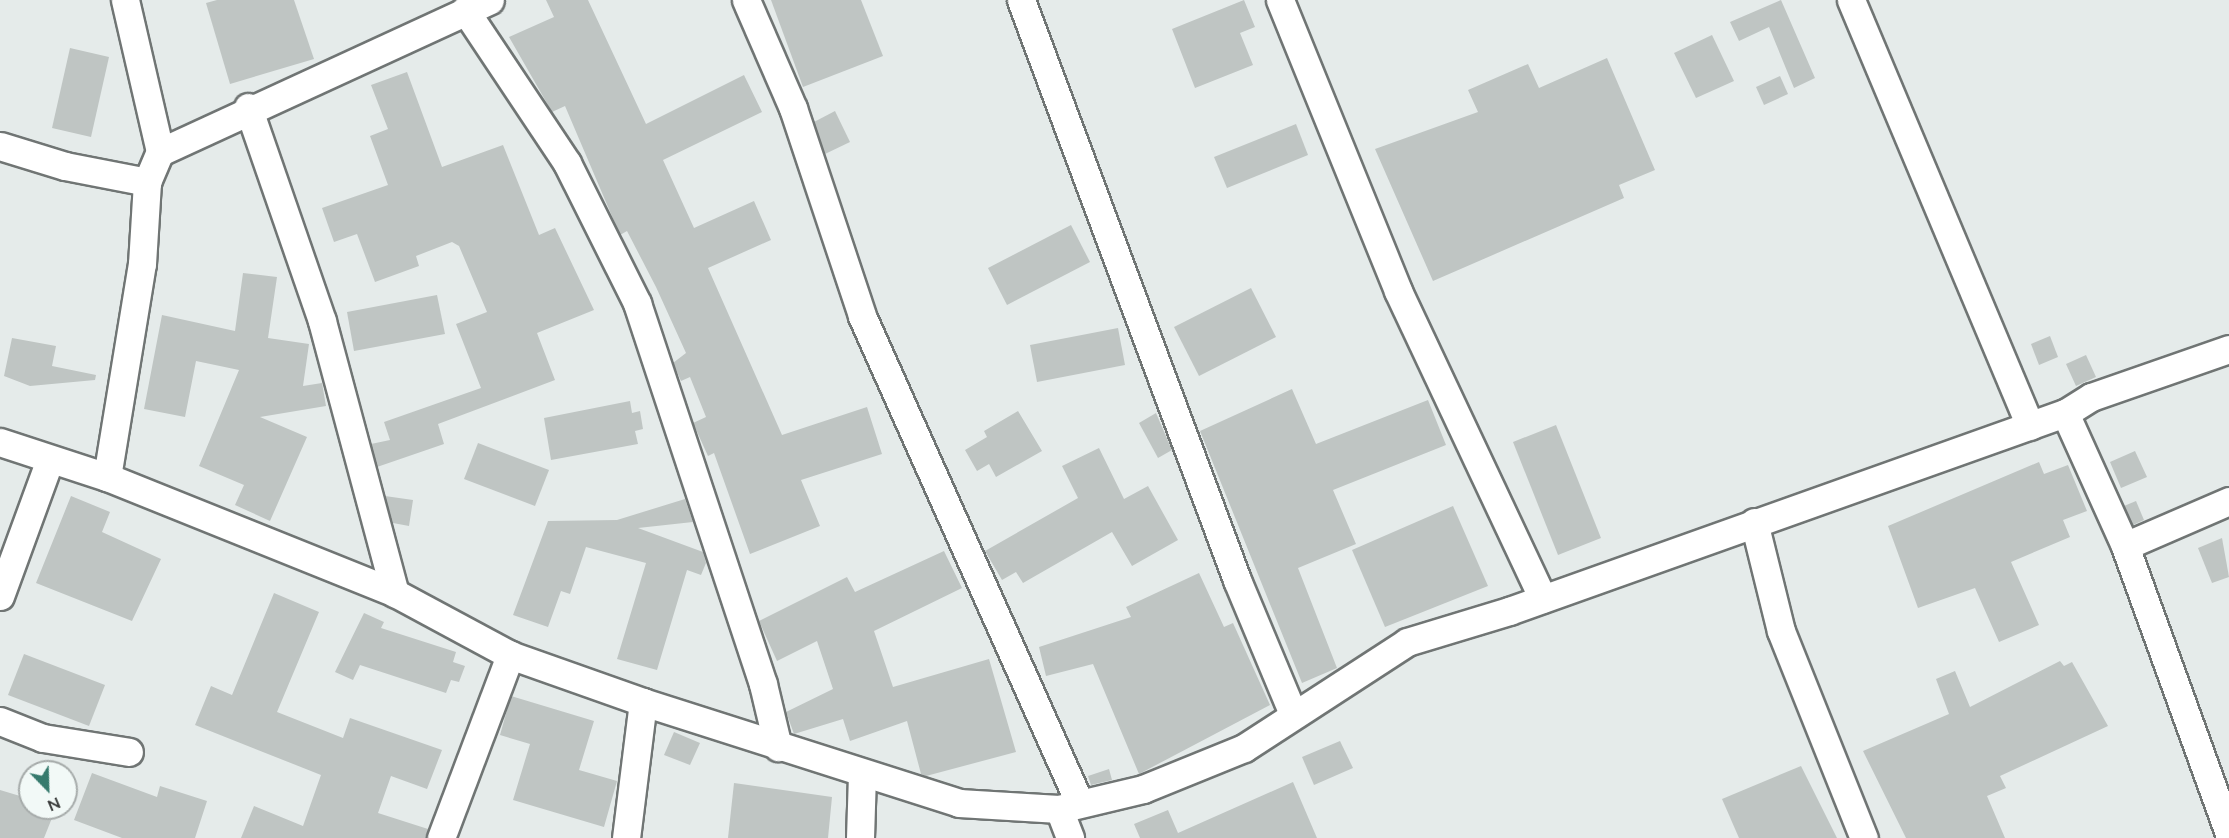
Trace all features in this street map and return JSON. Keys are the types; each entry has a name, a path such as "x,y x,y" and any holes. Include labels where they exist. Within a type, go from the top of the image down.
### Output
{"street":[{"path":"107,477 142,264 147,182 160,152 125,0"},
{"path":"746,0 793,108 862,316 1070,806 1070,838"},
{"path":"1021,0 1237,580 1293,714"},
{"path":"1280,0 1398,291 1543,599"},
{"path":"1851,0 2030,426"},
{"path":"160,152 248,107 482,3 567,163 636,303 763,684 778,747"},
{"path":"248,107 322,321 395,593"},
{"path":"0,146 65,166 147,182"},
{"path":"0,442 49,462 107,477 395,593 510,655 643,702 959,803 1070,806 1143,789 1244,748 1407,642 1543,599 1754,522 2030,426 2065,413 2091,397 2229,349"},
{"path":"2065,413 2125,546 2229,833"},
{"path":"0,596 49,462"},
{"path":"2125,546 2229,501"},
{"path":"1754,522 1781,631 1864,838"},
{"path":"441,838 510,655"},
{"path":"626,838 643,702"},
{"path":"0,721 43,738 129,752"},
{"path":"860,838 862,773"}],"building":[{"path":"217,0 294,0 314,59 230,84 206,3"},
{"path":"546,0 588,0 646,124 744,75 762,112 663,160 694,228 754,201 771,240 708,268 782,435 867,407 882,454 801,480 820,526 750,554 714,453 708,456 693,423 706,417 690,377 681,381 673,363 686,353 656,287 627,231 620,235 565,106 552,112 509,37 554,17"},
{"path":"771,0 861,0 883,56 803,87"},
{"path":"1244,0 1255,27 1240,33 1253,65 1195,88 1172,29"},
{"path":"1781,0 1815,78 1794,88 1769,27 1739,41 1730,22"},
{"path":"1712,35 1734,81 1696,98 1674,53"},
{"path":"70,48 109,57 91,137 52,128"},
{"path":"1607,58 1655,170 1619,185 1624,198 1433,281 1375,149 1478,112 1468,90 1528,64 1539,88"},
{"path":"407,72 442,167 503,145 539,235 555,228 594,310 537,333 555,380 438,424 444,444 377,467 371,444 390,440 384,422 481,388 456,324 487,312 459,246 452,242 416,256 419,266 375,282 357,234 334,242 322,208 388,185 370,136 388,129 371,85"},
{"path":"1780,76 1788,94 1764,105 1756,87"},
{"path":"835,111 850,142 825,154 814,122"},
{"path":"1296,124 1308,155 1227,188 1214,157"},
{"path":"1071,225 1090,262 1007,305 988,268"},
{"path":"243,273 277,277 268,338 309,344 303,386 322,383 326,406 260,417 307,437 270,521 235,505 244,485 199,466 239,370 196,361 185,417 144,409 162,315 235,331"},
{"path":"1251,288 1276,337 1199,376 1174,327"},
{"path":"437,295 445,334 354,351 347,312"},
{"path":"1118,328 1125,365 1037,382 1030,345"},
{"path":"2050,336 2058,357 2039,365 2031,344"},
{"path":"12,338 56,346 52,366 96,375 95,380 30,386 4,376"},
{"path":"2086,355 2096,377 2076,386 2066,364"},
{"path":"1292,389 1316,444 1428,400 1446,445 1333,490 1356,544 1298,568 1337,668 1302,683 1200,431"},
{"path":"630,401 632,413 640,411 643,429 635,431 638,444 551,460 544,418"},
{"path":"1018,411 1042,451 996,477 989,464 977,471 965,450 987,437 984,431"},
{"path":"1156,413 1172,450 1158,458 1139,423"},
{"path":"1556,425 1601,538 1558,555 1513,442"},
{"path":"478,443 549,470 535,506 464,479"},
{"path":"1099,448 1124,499 1148,486 1178,540 1132,566 1112,532 1023,583 1016,572 1002,580 985,551 1078,498 1062,466"},
{"path":"2135,451 2147,477 2121,488 2110,462"},
{"path":"2039,462 2044,474 2068,465 2087,511 2063,520 2070,537 2011,562 2039,625 1999,642 1975,588 1918,608 1888,526"},
{"path":"71,496 110,512 102,532 161,559 132,621 36,583"},
{"path":"385,496 413,500 409,526 393,523"},
{"path":"685,499 693,522 638,528 703,552 706,563 701,575 687,570 657,670 617,659 646,563 586,547 570,594 561,591 548,627 513,615 548,521 617,520"},
{"path":"2136,501 2144,520 2133,525 2124,506"},
{"path":"1453,506 1488,586 1385,627 1352,550"},
{"path":"2222,538 2229,577 2212,583 2198,548"},
{"path":"944,551 962,588 874,631 893,687 989,659 1016,752 926,776 921,774 907,721 850,741 843,719 794,734 786,712 833,689 817,641 777,661 759,621 847,577 855,592"},
{"path":"1199,573 1224,627 1233,623 1270,705 1139,774 1093,664 1046,676 1039,647 1131,617 1126,607"},
{"path":"274,593 319,612 277,712 343,738 350,718 442,750 427,789 391,776 378,813 428,829 426,838 241,838 254,806 303,826 321,775 195,725 211,686 232,695"},
{"path":"364,613 384,622 381,628 456,652 453,662 465,666 459,682 451,680 446,693 360,665 353,680 335,672"},
{"path":"24,654 105,685 89,726 8,695"},
{"path":"2060,661 2064,666 2072,662 2108,726 2000,776 2006,788 1987,796 2005,838 1906,838 1863,751 1949,714 1936,679 1955,671 1970,707"},
{"path":"511,696 594,721 579,770 617,781 604,827 513,800 530,744 500,735"},
{"path":"674,732 700,743 690,765 664,755"},
{"path":"1340,741 1353,768 1314,785 1302,757"},
{"path":"1801,766 1837,838 1739,838 1722,799"},
{"path":"1109,769 1112,780 1091,785 1088,776"},
{"path":"92,773 157,797 160,786 207,801 195,838 122,838 74,820 78,820 78,810"},
{"path":"1293,782 1317,838 1140,838 1134,824 1168,810 1178,833"},
{"path":"734,783 832,797 828,838 728,838"},
{"path":"0,790 18,795 18,820 51,820 44,838 0,838"}]}
